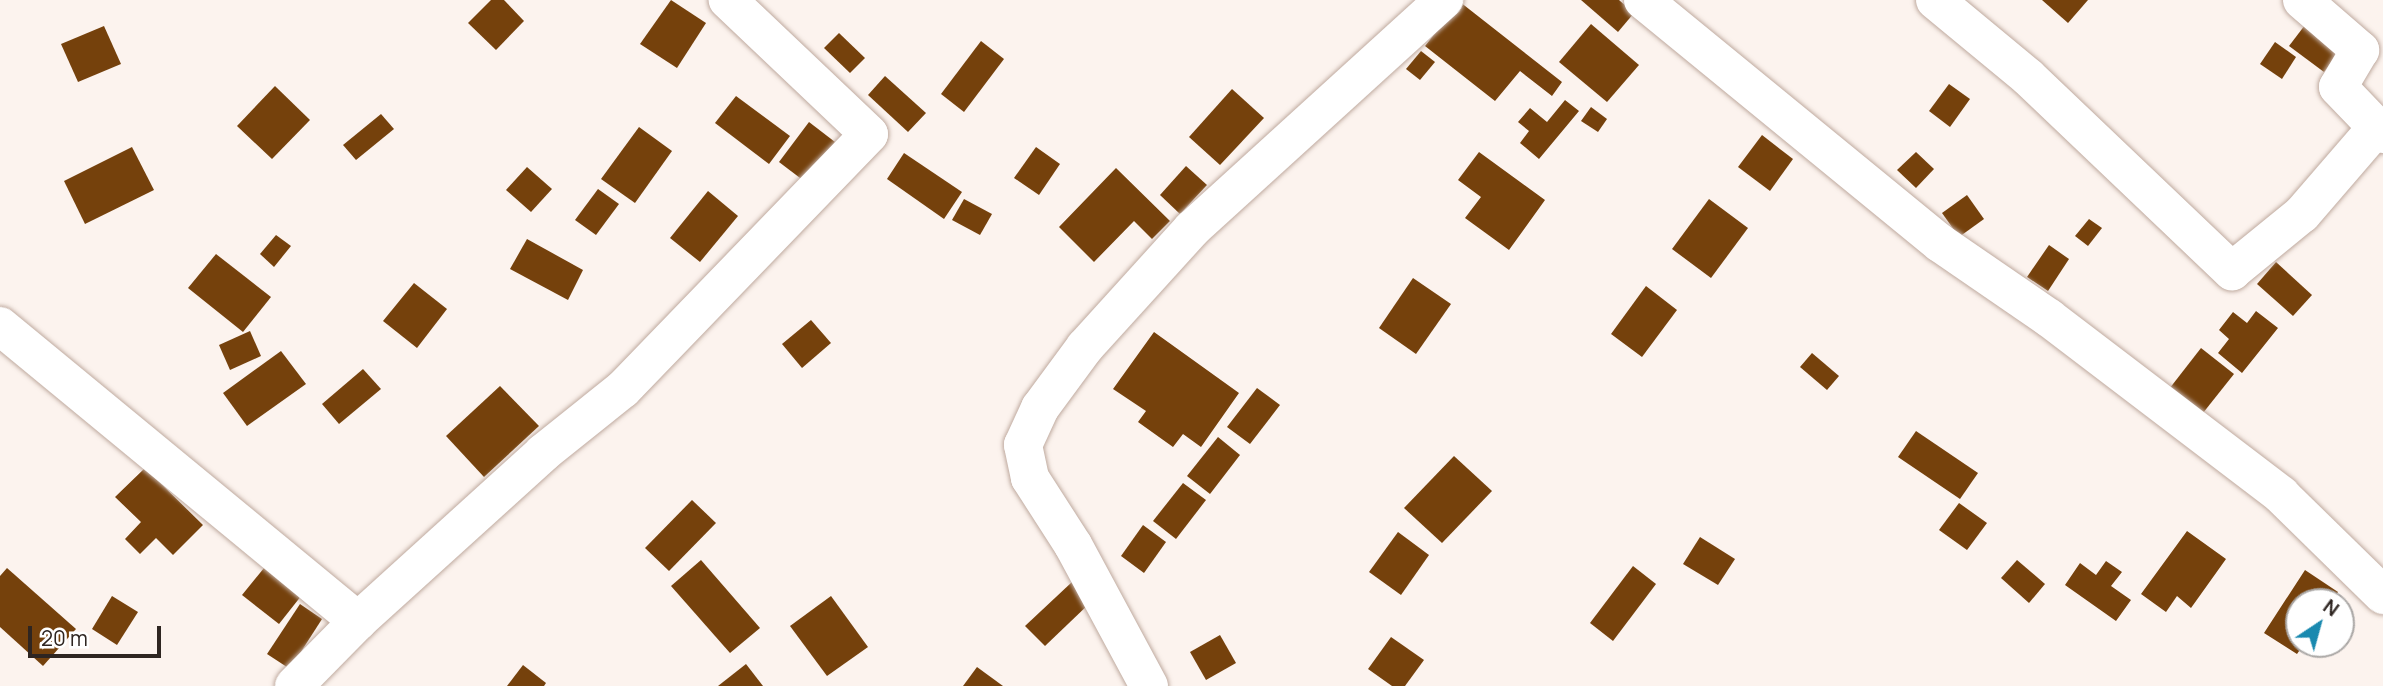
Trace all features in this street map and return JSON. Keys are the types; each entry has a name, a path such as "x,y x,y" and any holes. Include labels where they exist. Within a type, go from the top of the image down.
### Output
{"street":[{"path":"294,686 358,621 543,453 622,389 869,134 729,0"},
{"path":"1149,686 1073,545 1030,478 1023,445 1040,408 1085,347 1192,229 1444,0"},
{"path":"1643,0 1940,243 2049,318 2281,495 2383,595"},
{"path":"1935,0 2028,77 2232,271 2302,214 2380,131 2338,87 2360,50 2302,0"},
{"path":"0,326 358,621"}],"building":[{"path":"491,0 504,0 524,21 496,50 468,23"},
{"path":"671,0 706,23 677,68 640,44"},
{"path":"1581,0 1619,0 1634,13 1618,32"},
{"path":"2042,0 2088,0 2068,23"},
{"path":"1460,2 1562,82 1552,96 1520,71 1495,101 1425,46"},
{"path":"1591,24 1639,65 1607,102 1559,62"},
{"path":"2305,25 2339,52 2324,72 2289,46"},
{"path":"104,26 121,64 78,82 61,44"},
{"path":"839,33 865,58 850,73 824,48"},
{"path":"981,41 1004,59 964,112 941,94"},
{"path":"2275,42 2296,57 2282,79 2260,64"},
{"path":"1421,51 1435,62 1420,80 1406,69"},
{"path":"885,76 926,113 908,132 868,95"},
{"path":"1949,84 1970,99 1950,127 1929,111"},
{"path":"275,86 310,120 272,159 237,126"},
{"path":"1232,89 1264,118 1220,165 1189,137"},
{"path":"736,96 790,136 769,164 715,123"},
{"path":"1565,100 1579,111 1539,159 1520,143 1529,131 1518,122 1530,108 1547,122"},
{"path":"1591,107 1607,119 1598,132 1581,121"},
{"path":"381,114 394,129 356,160 343,145"},
{"path":"809,122 835,142 804,181 779,162"},
{"path":"639,127 672,151 635,203 601,179"},
{"path":"1762,135 1793,159 1770,191 1738,167"},
{"path":"132,147 154,190 85,224 64,181"},
{"path":"1036,147 1060,164 1039,195 1014,178"},
{"path":"1479,152 1545,200 1509,250 1465,218 1481,197 1458,180"},
{"path":"1916,152 1934,169 1916,188 1897,170"},
{"path":"904,153 962,192 944,219 887,179"},
{"path":"1186,166 1207,185 1180,214 1160,195"},
{"path":"527,167 552,189 531,212 506,190"},
{"path":"1116,168 1170,221 1152,239 1134,221 1094,262 1059,227"},
{"path":"598,189 619,204 596,235 575,220"},
{"path":"708,191 738,216 700,262 670,238"},
{"path":"1967,195 1984,219 1959,237 1942,213"},
{"path":"964,199 992,214 980,235 952,220"},
{"path":"1709,199 1748,228 1711,278 1672,249"},
{"path":"2089,219 2102,228 2088,246 2075,236"},
{"path":"276,235 291,246 274,267 260,254"},
{"path":"527,239 583,270 568,300 510,269"},
{"path":"2049,245 2069,259 2048,291 2027,277"},
{"path":"216,254 271,297 243,332 188,288"},
{"path":"2276,262 2312,295 2293,316 2257,284"},
{"path":"1413,278 1451,304 1416,354 1379,328"},
{"path":"414,283 447,309 417,348 383,321"},
{"path":"1646,286 1677,310 1642,357 1611,334"},
{"path":"2256,311 2278,328 2242,373 2218,353 2229,339 2219,330 2233,312 2247,323"},
{"path":"811,320 831,343 802,368 782,344"},
{"path":"250,331 261,356 230,370 219,345"},
{"path":"1154,332 1239,393 1201,447 1183,434 1173,447 1138,422 1146,411 1113,389"},
{"path":"2201,348 2234,374 2199,418 2166,393"},
{"path":"281,351 306,384 247,426 223,393"},
{"path":"1812,353 1839,376 1827,390 1800,367"},
{"path":"363,369 381,389 339,424 322,404"},
{"path":"500,386 539,426 484,477 446,436"},
{"path":"1257,388 1280,405 1250,444 1227,427"},
{"path":"1916,431 1978,473 1960,499 1898,457"},
{"path":"1218,437 1240,455 1210,494 1187,476"},
{"path":"1454,456 1492,491 1442,543 1404,508"},
{"path":"145,468 203,525 173,555 156,538 140,554 125,539 141,522 115,497"},
{"path":"1183,483 1206,500 1176,539 1153,521"},
{"path":"692,500 716,523 669,571 645,548"},
{"path":"1959,503 1987,523 1967,550 1939,530"},
{"path":"1143,525 1166,542 1144,573 1121,556"},
{"path":"2187,531 2226,559 2191,608 2177,596 2166,612 2141,594"},
{"path":"1398,532 1429,555 1401,595 1369,572"},
{"path":"1700,537 1735,559 1718,585 1683,564"},
{"path":"273,557 309,586 279,624 242,595"},
{"path":"701,560 760,628 730,653 671,586"},
{"path":"2017,560 2045,584 2029,603 2001,578"},
{"path":"2106,561 2122,572 2111,586 2131,600 2116,621 2065,585 2080,563 2096,575"},
{"path":"1633,566 1656,584 1613,641 1590,623"},
{"path":"7,568 76,629 43,666 0,627 0,576"},
{"path":"2305,570 2332,588 2293,588"},
{"path":"1072,582 1091,602 1045,646 1025,626"},
{"path":"112,596 138,612 117,645 92,629"},
{"path":"831,596 868,647 827,676 790,626"},
{"path":"2285,601 2285,646 2264,633"},
{"path":"300,604 322,619 290,669 267,654"},
{"path":"1220,635 1236,663 1206,680 1190,652"},
{"path":"1391,637 1424,660 1405,686 1392,686 1368,669"},
{"path":"746,664 763,686 718,686"},
{"path":"523,665 546,683 544,686 507,686"},
{"path":"977,667 1003,686 963,686"}]}
